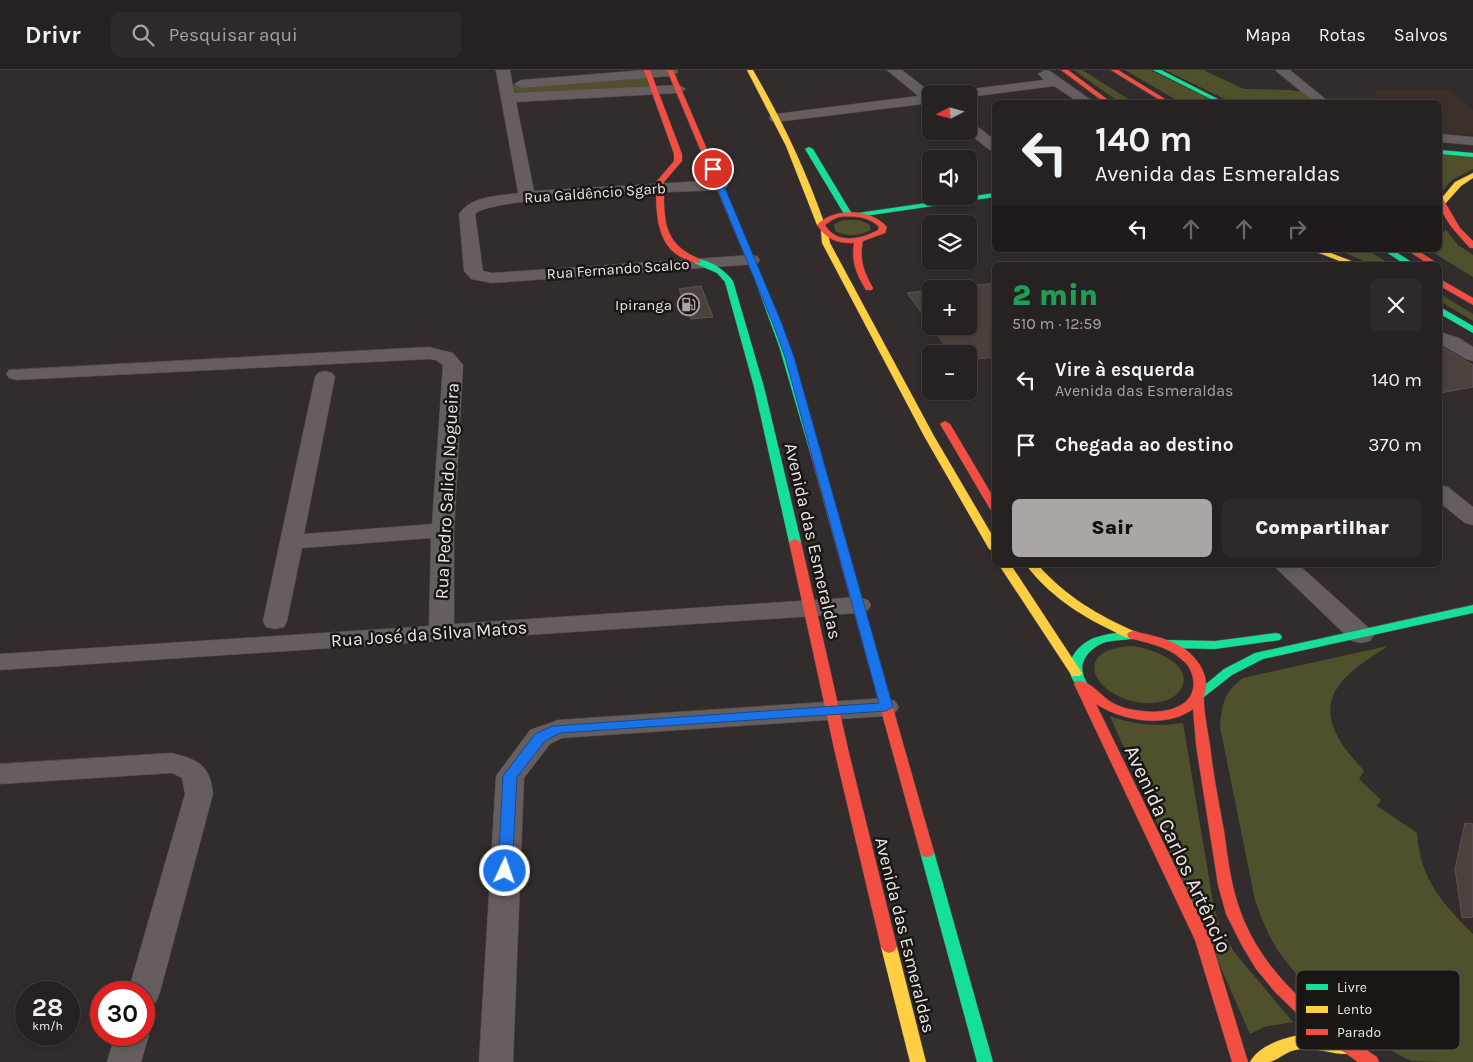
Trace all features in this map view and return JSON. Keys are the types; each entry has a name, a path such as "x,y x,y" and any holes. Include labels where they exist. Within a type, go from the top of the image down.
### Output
{"main road":[{"path":"750,70 787,117 826,243 881,348 992,544"},
{"path":"1114,70 1164,100"},
{"path":"1156,70 1217,100"},
{"name":"Avenida das Esmeraldas","path":"671,71 778,324 789,357 985,1062"},
{"path":"647,72 678,154 678,162 660,182 660,189"},
{"path":"1102,75 1144,100"},
{"path":"1061,76 1104,100"},
{"path":"805,142 828,183 852,215 867,216 880,223 883,227 878,235"},
{"path":"1442,152 1473,155"},
{"path":"1473,175 1458,184 1442,204 1462,236 1473,246"},
{"path":"808,185 828,183"},
{"name":"Avenida das Esmeraldas","path":"660,189 660,208 669,242 675,250 702,264 724,272 732,289 766,414 832,710 918,1062"},
{"path":"822,229 829,218 992,195"},
{"path":"920,218 963,207 992,202"},
{"path":"822,229 839,239 860,240 895,228"},
{"path":"860,240 855,263 873,296"},
{"path":"1320,252 1349,262"},
{"path":"1390,252 1407,262"},
{"path":"1415,252 1431,262"},
{"path":"1442,283 1473,302"},
{"path":"1442,311 1473,330"},
{"path":"937,410 992,504"},
{"name":"Avenida Carlos Artêncio","path":"1006,567 1078,679 1203,940 1240,1062"},
{"path":"1034,567 1055,593 1074,607 1133,635 1167,644 1215,645 1288,635"},
{"path":"1133,635 1101,638 1088,644 1080,652 1076,662 1078,679 1090,695 1104,705 1122,712 1159,717 1176,713 1190,706 1221,674 1237,664 1259,656 1473,609"},
{"path":"1325,630 1348,630 1361,635"},
{"path":"1167,644 1184,654 1195,666 1201,680 1199,695"},
{"name":"Avenida Carlos Artêncio","path":"1199,695 1201,737 1228,892 1241,931 1256,958 1275,984 1296,1004"},
{"name":"Avenida Carlos Artêncio","path":"1258,1062 1270,1051 1285,1043 1296,1041"},
{"name":"Avenida Carlos Artêncio","path":"1352,1050 1371,1062"}],"street":[{"path":"503,70 527,196"},
{"path":"894,70 922,91"},
{"path":"1040,70 1061,76 1085,100"},
{"path":"1282,70 1320,100"},
{"path":"506,92 558,80 671,71"},
{"path":"978,91 1061,76"},
{"path":"506,92 654,91 678,89"},
{"path":"787,117 922,99"},
{"path":"978,135 992,145"},
{"path":"1442,138 1473,141"},
{"name":"Rua Galdêncio Sgarb","path":"484,277 473,271 467,214 472,208 496,200 527,196 720,185"},
{"name":"Rua Fernando Scalco","path":"484,277 751,260"},
{"path":"1442,339 1452,342 1473,355"},
{"name":"Rua Pedro Salido Nogueira","path":"16,374 429,353 449,358 453,365 443,530 441,633"},
{"path":"275,621 293,542 325,377"},
{"path":"1442,494 1473,518"},
{"path":"293,542 443,530"},
{"path":"1287,567 1361,635"},
{"name":"Rua José da Silva Matos","path":"0,662 810,610 859,605"},
{"path":"496,1062 510,776 540,737 558,729 886,707"},
{"path":"0,774 172,762 187,766 197,776 200,794 147,981"},
{"path":"124,1062 129,1046"}],"shaded area":[{"path":"1373,90 1449,90 1473,110 1473,134 1442,134 1442,100 1327,100 1323,97 1379,97"}],"green space":[{"path":"1074,70 1082,70 1130,100 1116,100"},
{"path":"1125,70 1150,70 1212,100 1177,100"},
{"path":"1165,70 1203,70 1244,89 1303,92 1314,100 1227,100"},
{"path":"648,74 654,91 507,98 505,86 558,80"},
{"path":"1442,154 1473,157 1473,169 1452,180 1442,191"},
{"path":"844,220 858,220 869,224 871,230 853,235 835,231 834,224"},
{"path":"1446,230 1458,245 1473,255 1473,277 1432,252 1442,252 1442,233"},
{"path":"1343,252 1371,252 1387,262 1366,262"},
{"path":"1442,295 1473,314 1473,321 1442,302"},
{"path":"1132,646 1158,653 1168,658 1181,670 1184,678 1182,687 1177,694 1164,701 1143,703 1125,699 1109,691 1099,680 1094,669 1097,658 1110,650"},
{"path":"1388,646 1360,665 1339,686 1332,698 1330,711 1333,726 1344,748 1364,771 1359,779 1381,800 1377,806 1417,833 1423,864 1434,889 1442,901 1473,934 1473,1062 1412,1061 1390,1050 1460,1050 1460,970 1296,970 1296,973 1277,949 1255,900 1220,727 1225,699 1232,688 1243,678"},
{"path":"1110,716 1146,724 1183,723 1214,908 1220,927 1234,952 1293,1022 1264,1027 1250,1034"}],"building":[{"path":"992,283 992,357 977,359 977,345 945,345 937,335 977,335 977,285"},
{"name":"Ipiranga","path":"701,286 713,317 691,319 679,289"},
{"path":"922,291 922,314 907,293"},
{"path":"1442,347 1473,365 1473,387 1442,393"},
{"path":"1465,823 1473,824 1473,917 1462,918 1455,869"}],"traffic: fast":[{"path":"1156,70 1217,100"},
{"path":"809,149 848,214"},
{"path":"1442,152 1473,155"},
{"path":"858,215 992,195"},
{"path":"1390,252 1407,262"},
{"path":"697,261 720,271 729,281 759,387 795,542"},
{"path":"759,280 784,346 817,459"},
{"path":"1442,311 1473,330"},
{"path":"1200,694 1228,672 1259,656 1473,609"},
{"path":"1084,687 1076,673 1076,666 1085,649 1098,641 1133,635"},
{"path":"1167,644 1215,645 1276,637"},
{"path":"927,852 985,1062"}],"traffic: slow":[{"path":"750,70 790,146 821,225"},
{"path":"1442,202 1458,184 1473,175"},
{"path":"824,233 826,243 929,436 992,544"},
{"path":"1321,252 1349,262"},
{"path":"1006,567 1076,673"},
{"path":"1034,567 1065,598 1103,622 1132,635"},
{"path":"889,947 918,1062"},
{"path":"1258,1062 1279,1048 1296,1043"}],"traffic: jam":[{"path":"647,70 678,154 678,161 660,182 663,227 670,244 678,252 697,261"},
{"path":"670,70 759,280"},
{"path":"1064,70 1105,100"},
{"path":"1114,70 1164,100"},
{"path":"1442,204 1457,229 1473,246"},
{"path":"838,215 868,217 878,222 883,227 882,231 858,240 840,240 832,237 821,225 829,218 838,215"},
{"path":"859,240 858,265 869,288"},
{"path":"1414,252 1431,262"},
{"path":"1442,283 1473,302"},
{"path":"945,424 992,504"},
{"path":"817,459 927,852"},
{"path":"795,542 842,753 889,947"},
{"path":"1084,687 1098,700 1110,707 1144,716 1175,713 1194,701 1199,694 1200,686 1198,672 1193,663 1176,649 1154,640 1133,635"},
{"path":"1080,684 1203,940 1240,1062"},
{"path":"1198,697 1203,745 1225,885 1234,914 1246,940 1262,965 1296,1003"},
{"path":"1353,1050 1371,1062"}],"place":[{"name":"Ipiranga","path":"688,305"}],"route":[{"path":"505,871 510,776 540,737 558,729 886,707 789,357 778,324 713,169"}]}
